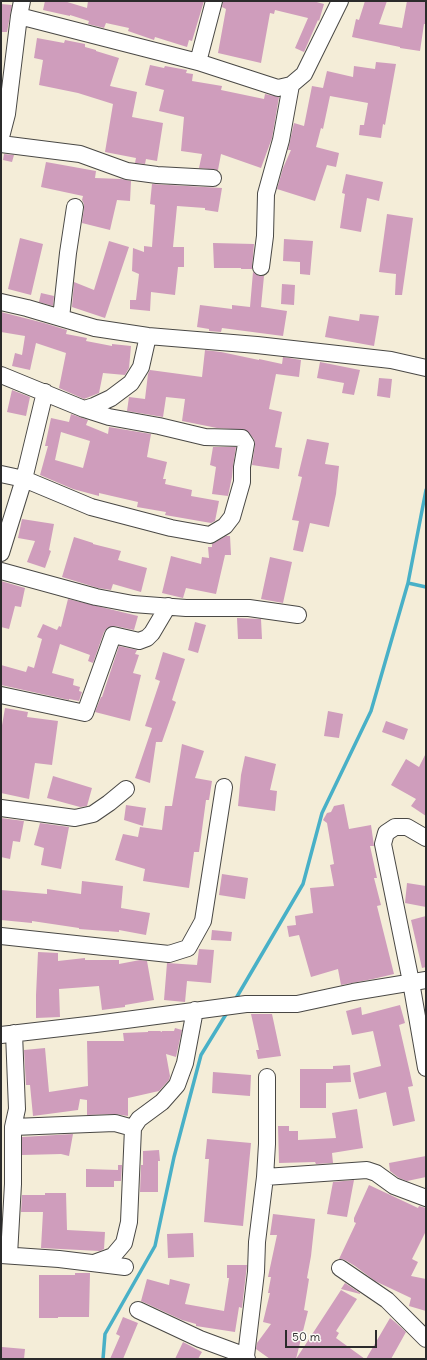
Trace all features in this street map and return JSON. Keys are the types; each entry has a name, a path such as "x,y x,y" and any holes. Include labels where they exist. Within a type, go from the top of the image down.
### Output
{"street":[{"path":"198,62 214,1"},
{"path":"1,137 21,8 278,88 291,85 304,74 340,1"},
{"path":"261,267 265,236 266,194 281,140 291,85"},
{"path":"1,144 80,154 127,171 156,175 213,178"},
{"path":"61,318 75,207"},
{"path":"1,302 95,328 148,336 257,345 391,360 425,367"},
{"path":"84,409 111,398 132,382 140,368 148,336"},
{"path":"1,375 109,418 159,426 205,437 242,438 246,444 242,467 242,482 232,517 225,526 210,535 171,528 91,507 24,479 1,474"},
{"path":"1,553 24,479 45,392"},
{"path":"1,571 96,597 133,604 193,608 249,608 298,615"},
{"path":"1,695 85,713 113,635 139,641 147,638 152,633 168,606"},
{"path":"1,936 169,954 188,948 202,921 224,787"},
{"path":"1,808 75,818 93,814 126,789"},
{"path":"426,838 407,826 395,827 386,833 383,844 419,981 414,1008 426,1068"},
{"path":"125,1266 5,1255 13,1184 13,1127 17,1109 8,1034 246,1004 297,1004 353,992 419,981"},
{"path":"94,1263 113,1256 124,1243 129,1222 133,1128 139,1119 162,1102 177,1085 184,1063 195,1010"},
{"path":"138,1310 246,1358 256,1272 257,1242 267,1144 267,1077"},
{"path":"13,1127 115,1123 133,1128"},
{"path":"264,1177 366,1170 376,1173 394,1186 426,1198"},
{"path":"340,1268 387,1300 426,1339"}],"building":[{"path":"45,1 64,1 87,8 88,1 204,1 192,41 189,40 187,47 155,37 154,40 128,31 129,28 106,23 104,28 88,24 89,21 70,15 43,10"},
{"path":"223,1 313,1 324,4 319,21 318,20 304,52 295,48 308,18 275,10 274,14 270,13 261,63 218,53 226,9 222,7"},
{"path":"365,1 387,1 379,24 402,28 407,1 426,2 426,17 420,51 352,37 356,19 359,20"},
{"path":"1,4 12,5 7,32 1,32"},
{"path":"37,38 64,43 65,40 85,44 85,47 119,58 110,86 137,92 132,117 163,123 157,161 146,159 145,164 135,163 136,158 105,152 113,104 78,93 39,85 43,60 34,58"},
{"path":"376,62 396,64 385,125 383,124 381,138 359,135 360,125 364,125 368,103 330,96 323,129 321,128 316,147 339,153 336,167 327,165 315,201 277,189 283,168 291,150 288,150 294,123 304,126 312,86 323,88 327,71 353,77 354,66 375,69"},
{"path":"150,65 187,70 186,73 193,74 192,81 222,86 221,90 264,99 265,94 279,97 272,138 261,168 221,154 218,170 199,168 202,154 181,151 184,117 159,111 164,90 145,85"},
{"path":"4,154 14,155 12,162 3,160"},
{"path":"46,162 96,171 95,178 131,181 130,201 117,200 110,230 82,223 84,208 82,200 83,196 41,187"},
{"path":"346,174 383,182 379,201 367,198 361,232 340,228 345,194 342,193"},
{"path":"152,184 222,188 218,212 205,210 205,208 177,206 173,247 184,247 184,267 178,267 175,295 151,292 150,311 130,309 130,300 136,300 139,274 132,271 133,248 144,252 144,246 152,247 155,205 150,204"},
{"path":"387,214 413,218 402,295 395,295 396,274 379,272"},
{"path":"20,238 43,244 31,295 8,289"},
{"path":"284,239 313,241 310,275 300,274 300,262 283,261"},
{"path":"109,241 129,247 105,318 72,307 74,282 94,290"},
{"path":"213,243 254,244 252,269 214,268"},
{"path":"253,272 259,276 264,276 261,307 287,311 283,336 222,328 221,332 209,331 209,329 197,327 200,305 232,309 232,305 250,307"},
{"path":"282,284 295,285 294,305 281,304"},
{"path":"41,293 54,296 53,306 39,302"},
{"path":"1,312 67,330 66,334 87,338 86,341 112,346 112,344 131,346 129,368 125,375 103,373 99,393 84,399 59,388 66,353 36,343 30,370 12,366 15,353 22,355 25,336 1,332"},
{"path":"360,314 379,316 374,346 325,337 329,316 359,321"},
{"path":"205,350 282,364 283,357 301,360 299,377 276,374 269,409 282,412 275,447 282,448 279,469 252,465 255,445 254,439 246,430 217,428 182,421 185,399 166,397 163,417 127,411 129,397 145,399 148,374 150,370 202,377"},
{"path":"320,362 360,370 354,395 342,393 344,383 317,378"},
{"path":"379,378 392,379 390,398 377,396"},
{"path":"12,390 30,397 26,416 7,412"},
{"path":"71,414 88,420 86,425 108,434 109,427 151,434 147,457 167,462 163,479 166,479 165,484 192,490 191,496 219,501 215,521 211,523 165,515 166,512 137,507 138,502 99,493 99,496 73,489 40,475 48,446 45,446 51,418 69,422","holes":["61,432 90,441 83,468 55,460"]},
{"path":"307,439 329,443 325,464 339,466 336,494 329,527 310,523 303,552 293,550 299,521 292,520 302,477 298,476"},
{"path":"213,447 236,447 228,496 212,494 216,467 210,465"},
{"path":"22,519 54,524 49,550 51,551 45,568 27,562 35,541 18,538"},
{"path":"226,536 230,536 231,555 225,555 216,594 186,588 183,598 162,593 171,556 201,564 202,557 209,558 208,547 212,547 212,544"},
{"path":"74,537 93,544 121,551 118,560 147,568 141,592 113,584 111,590 98,588 62,577"},
{"path":"270,557 292,562 283,603 261,599"},
{"path":"1,581 25,588 21,607 15,606 9,629 1,627"},
{"path":"68,599 138,616 134,630 115,626 107,628 104,632 93,663 88,661 90,655 60,644 52,673 74,679 73,685 80,687 79,691 82,692 79,701 1,685 1,665 26,672 28,666 34,668 42,639 37,637 43,624 57,630 59,626 61,627"},
{"path":"237,618 261,619 262,639 238,639"},
{"path":"195,622 206,625 198,653 188,650"},
{"path":"119,646 137,650 135,654 139,655 133,673 141,675 130,721 95,712 102,697"},
{"path":"163,652 185,659 172,700 176,702 162,742 156,742 150,783 135,778 152,728 145,726 160,681 155,679"},
{"path":"5,708 28,712 27,717 58,721 52,765 35,763 29,799 1,793 1,731"},
{"path":"328,711 343,714 339,738 324,736"},
{"path":"386,721 408,729 404,740 382,732"},
{"path":"182,744 204,751 195,778 212,781 209,800 206,800 199,852 194,852 189,888 143,881 145,869 115,860 123,834 138,837 140,827 162,830 165,806 172,806"},
{"path":"426,753 426,816 411,806 416,799 391,785 406,759 419,767"},
{"path":"245,756 276,764 270,790 277,791 275,811 238,806 241,775"},
{"path":"53,776 92,788 87,806 80,807 47,798"},
{"path":"344,804 349,829 371,825 374,846 370,846 377,878 374,878 381,905 377,906 394,974 341,985 338,969 311,977 299,935 289,937 287,926 296,925 295,916 313,913 310,888 334,886 330,865 334,864 327,823 323,820 327,813 331,812 334,806"},
{"path":"126,805 146,808 143,826 124,820"},
{"path":"1,818 24,821 20,842 13,841 10,859 1,857"},
{"path":"40,823 69,827 61,869 41,865 44,848 34,845"},
{"path":"222,874 248,878 245,899 219,895"},
{"path":"82,881 123,886 121,908 150,913 146,935 119,930 119,932 79,929 32,921 32,923 1,920 1,890 47,894 47,889 81,894"},
{"path":"407,883 426,886 426,907 405,903"},
{"path":"426,916 426,967 422,968 411,920"},
{"path":"212,930 232,932 231,941 211,940"},
{"path":"199,949 214,950 211,983 187,981 185,1002 164,1000 167,963 197,965"},
{"path":"38,952 58,953 58,961 85,958 85,960 119,960 119,964 140,960 147,961 154,1000 125,1005 125,1007 102,1010 99,986 59,989 60,1017 36,1018"},
{"path":"400,1005 405,1023 399,1025 413,1086 408,1087 415,1121 393,1126 386,1092 359,1099 353,1073 381,1066 373,1031 352,1035 346,1011 361,1007 362,1015"},
{"path":"251,1014 272,1014 281,1056 258,1059 256,1050 259,1050"},
{"path":"175,1028 182,1030 176,1057 166,1054 170,1076 169,1080 159,1091 128,1098 128,1116 115,1114 87,1115 87,1100 80,1099 78,1110 33,1116 30,1085 26,1085 24,1050 45,1048 49,1092 88,1086 87,1041 124,1041 123,1033 174,1031"},
{"path":"350,1065 351,1082 326,1083 326,1108 300,1108 300,1069 333,1069 333,1066"},
{"path":"213,1072 251,1075 250,1096 212,1093"},
{"path":"357,1109 363,1148 332,1153 333,1163 279,1163 278,1126 289,1126 289,1131 298,1131 298,1140 336,1138 332,1113"},
{"path":"73,1134 69,1156 61,1154 22,1155 22,1137"},
{"path":"207,1139 251,1143 243,1226 204,1222 209,1159 205,1159"},
{"path":"159,1150 160,1161 158,1161 158,1192 140,1192 143,1151"},
{"path":"426,1156 426,1177 407,1181 399,1178 390,1171 389,1163"},
{"path":"118,1165 122,1165 121,1181 114,1181 114,1187 86,1187 86,1169 118,1170"},
{"path":"354,1180 347,1217 327,1214 333,1182"},
{"path":"369,1185 418,1208 419,1206 426,1208 426,1231 412,1259 418,1262 411,1276 426,1279 426,1311 409,1306 411,1298 375,1281 355,1266 345,1260 339,1259 356,1223 354,1222 354,1218"},
{"path":"45,1193 66,1193 67,1230 105,1232 104,1249 100,1251 41,1248 43,1212 21,1212 22,1195 45,1195"},
{"path":"273,1214 315,1219 307,1278 309,1279 304,1310 308,1311 296,1359 270,1359 256,1349 257,1343 271,1324 263,1322 270,1293 268,1293 271,1277 268,1277 277,1235 270,1235"},
{"path":"193,1233 194,1257 168,1258 167,1234"},
{"path":"227,1265 247,1265 242,1308 239,1307 235,1332 196,1326 196,1324 182,1320 141,1301 147,1279 169,1285 170,1279 190,1284 185,1304 224,1311 229,1278 227,1278"},
{"path":"75,1273 90,1273 89,1317 39,1318 39,1275 75,1275"},
{"path":"345,1283 360,1293 360,1294 341,1289"},
{"path":"341,1290 357,1299 336,1331 339,1333 336,1338 365,1359 296,1359"},
{"path":"123,1317 138,1323 123,1359 110,1359 120,1336 116,1334"},
{"path":"390,1318 406,1332 391,1359 366,1359"},
{"path":"183,1342 202,1352 198,1359 175,1359"},
{"path":"2,1347 25,1349 24,1359 2,1359"}],"waterway":[{"path":"235,1000 303,884 322,813 371,711 408,583 426,490"},
{"path":"408,583 426,587"},
{"path":"103,1359 105,1334 155,1246 174,1157 201,1055 228,1011"}]}
